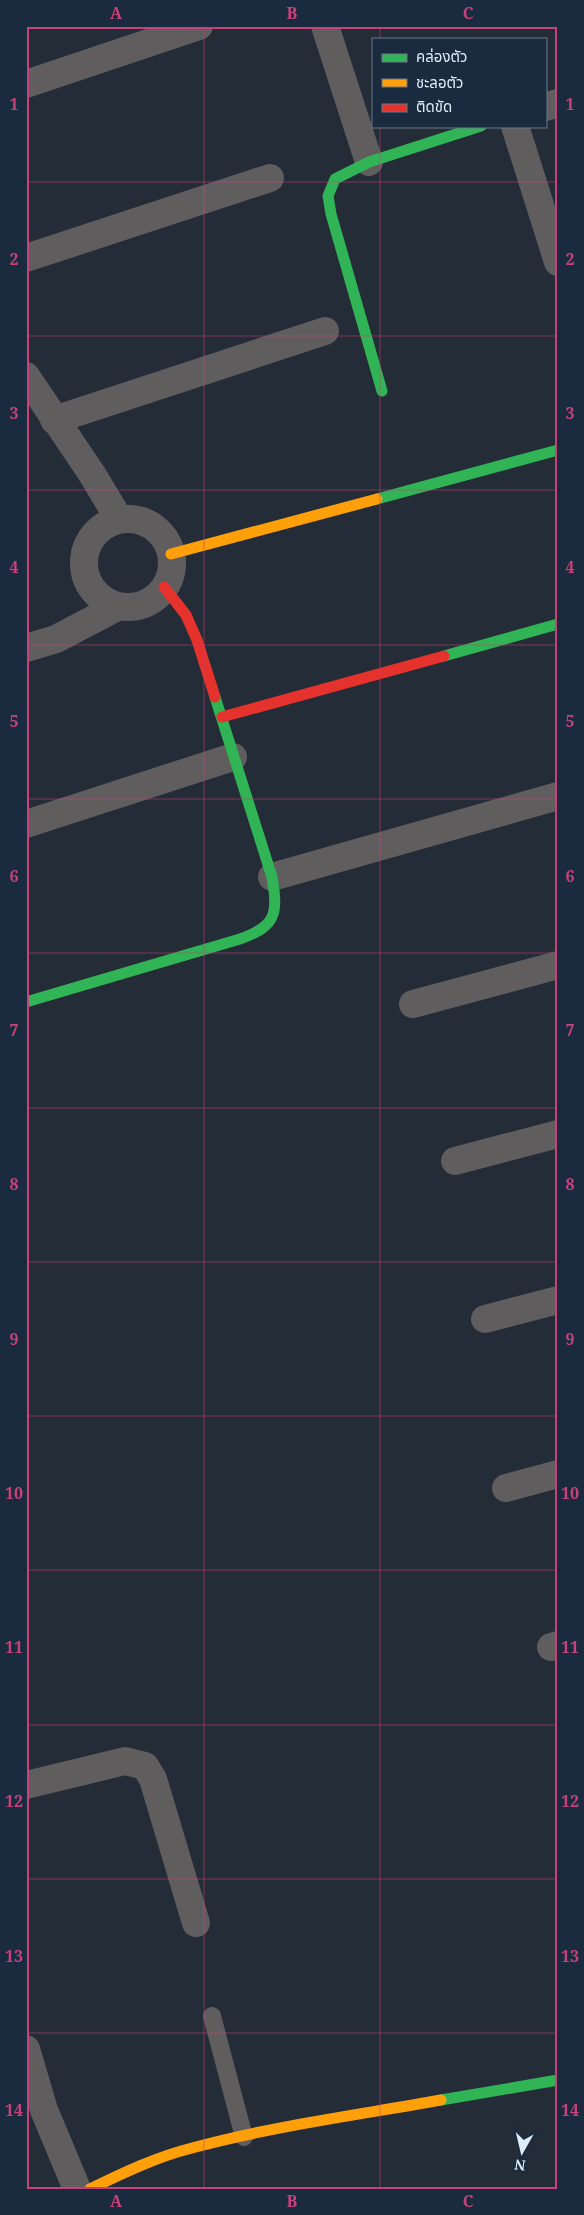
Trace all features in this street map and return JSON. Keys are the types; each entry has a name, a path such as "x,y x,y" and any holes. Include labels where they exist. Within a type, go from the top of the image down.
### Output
{"street":[{"path":"26,84 199,26"},
{"path":"326,26 369,162"},
{"path":"546,107 558,103"},
{"path":"382,391 331,214 328,196 336,179 369,162 476,128"},
{"path":"516,128 558,262"},
{"path":"26,258 270,178"},
{"path":"54,420 325,331"},
{"path":"26,376 92,474 119,520"},
{"path":"171,554 558,450"},
{"path":"119,520 136,520 152,526 165,538 171,554 171,572 164,587 152,599 136,606 119,606 103,599 91,587 84,572 84,554 91,538 103,526 119,520"},
{"path":"26,1002 260,932 272,918 276,902 272,877 197,640 186,615 164,587"},
{"path":"26,648 56,638 119,606"},
{"path":"222,717 558,624"},
{"path":"26,824 233,757"},
{"path":"272,877 558,796"},
{"path":"413,1004 558,964"},
{"path":"455,1161 558,1134"},
{"path":"485,1319 558,1300"},
{"path":"506,1488 558,1474"},
{"path":"26,1785 126,1761 145,1766 153,1778 196,1923"},
{"path":"26,2049 44,2110 77,2189"},
{"path":"90,2189 134,2168 191,2148 558,2080"}],"lane":[{"path":"212,2016 244,2137"}],"traffic: fast":[{"path":"382,391 331,214 328,196 335,179 369,162 475,128"},
{"path":"377,499 558,450"},
{"path":"444,656 558,624"},
{"path":"26,1002 240,939 261,929 272,917 275,900 272,877 215,697"},
{"path":"441,2100 558,2080"}],"traffic: slow":[{"path":"171,554 377,499"},
{"path":"90,2189 127,2171 166,2156 223,2140 284,2127 441,2100"}],"traffic: jam":[{"path":"164,587 186,615 197,640 215,697"},
{"path":"222,717 444,656"}]}
